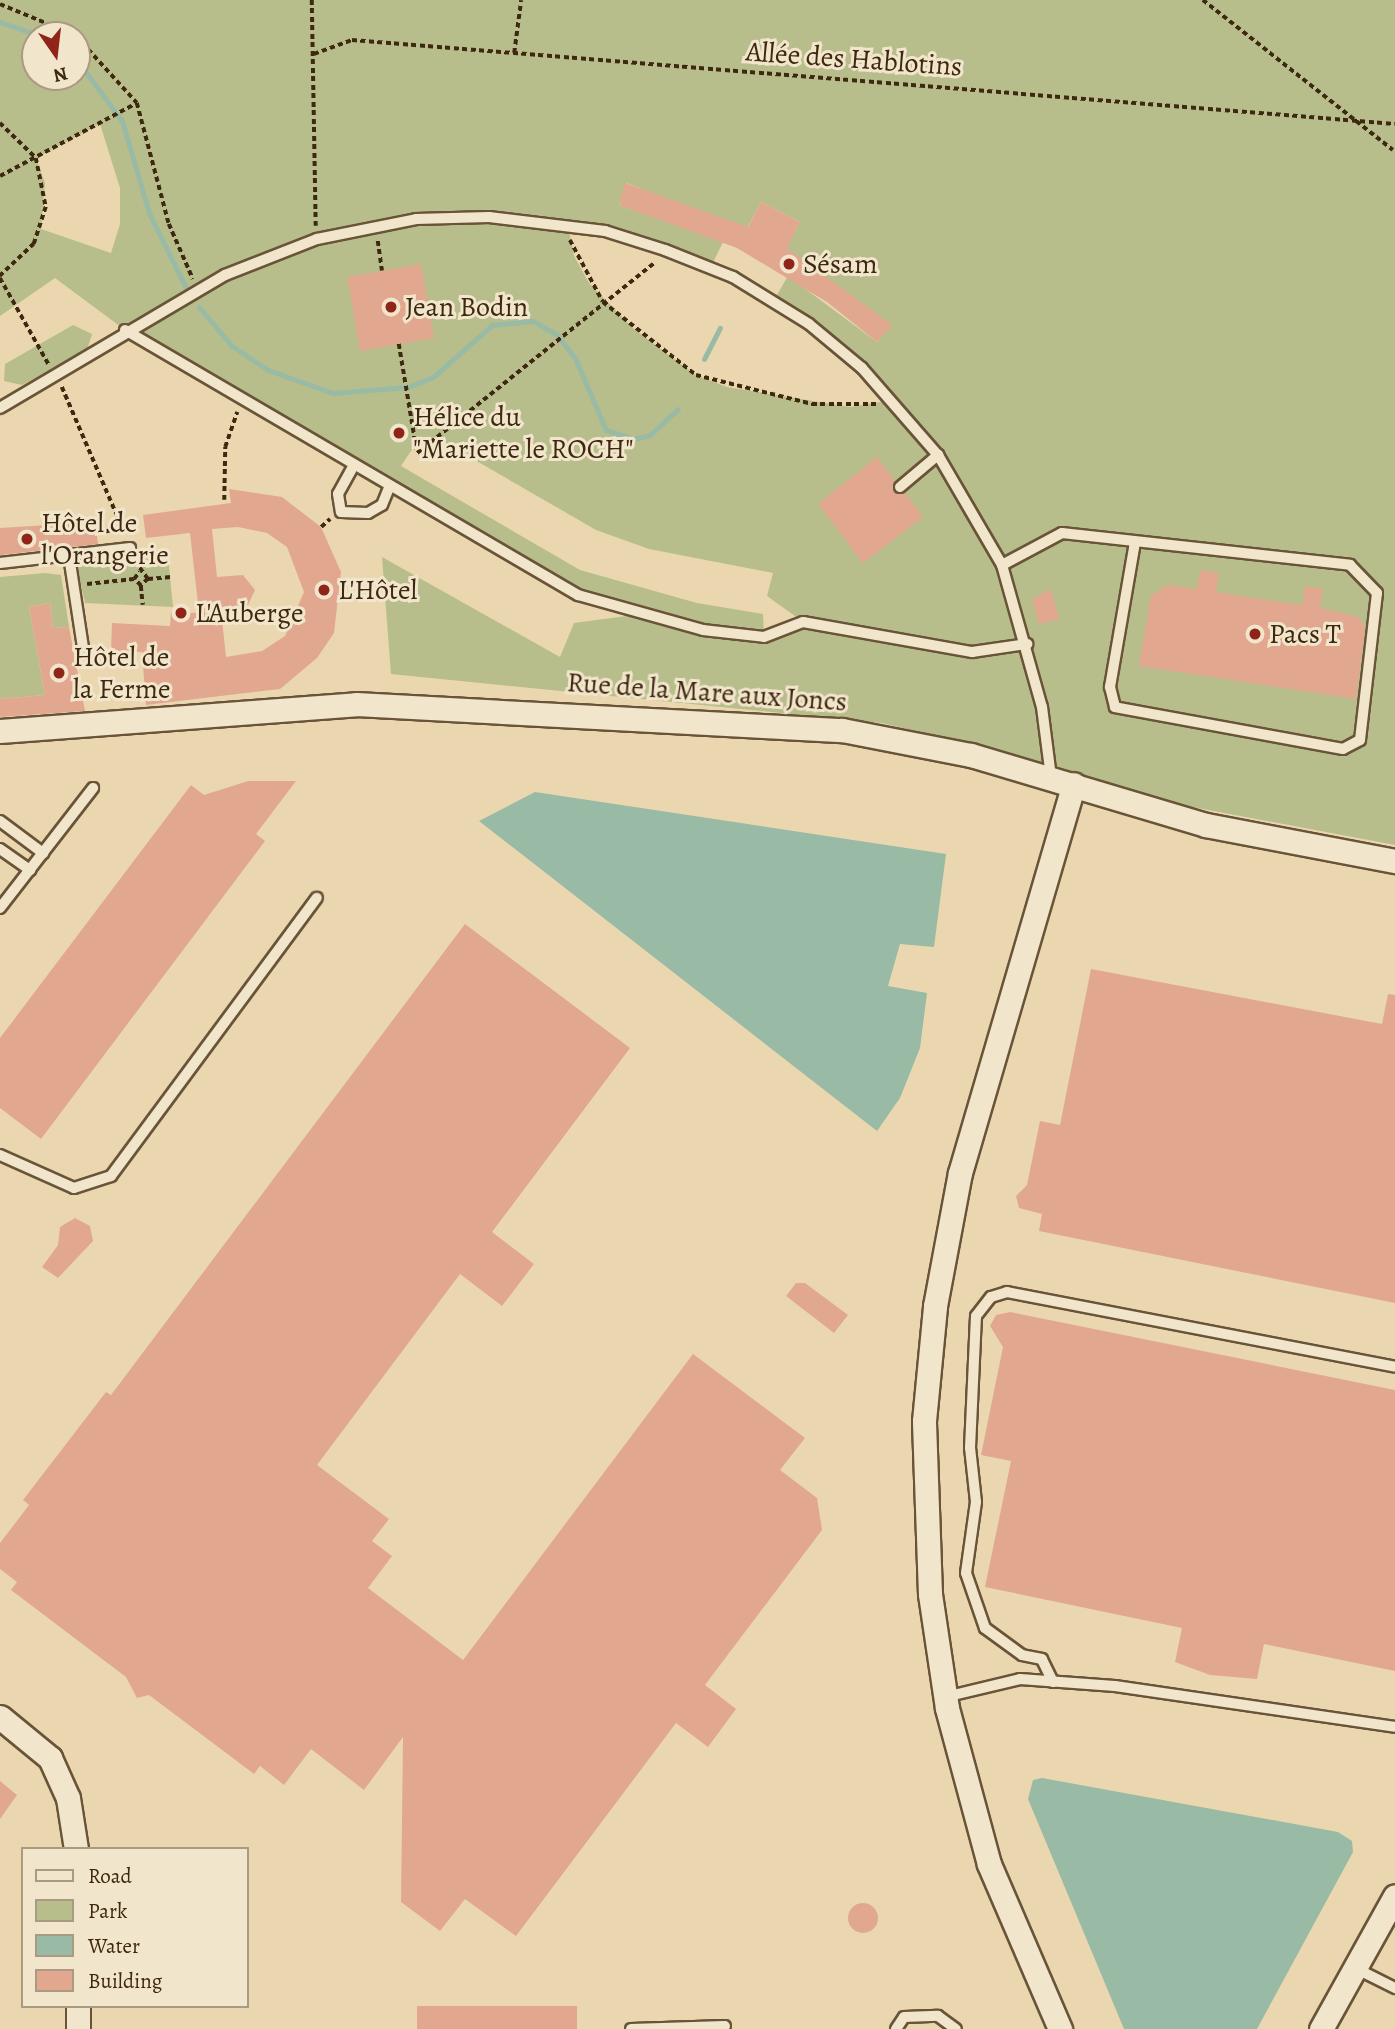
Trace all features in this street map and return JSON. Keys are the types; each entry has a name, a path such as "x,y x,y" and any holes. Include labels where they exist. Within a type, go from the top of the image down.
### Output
{"street":[{"name":"Rue de la Mare aux Joncs","path":"0,731 295,707 456,705 842,730 930,745 1051,777 1206,825 1395,862"},
{"path":"1060,2029 989,1864 945,1697 930,1594 923,1483 935,1306 960,1173 1074,785"},
{"path":"0,1717 50,1758 68,1798 76,1847"},
{"path":"1321,2029 1395,1896"},
{"path":"78,2008 78,2029"}],"lane":[{"path":"0,408 125,330 199,290 317,239 376,225 489,217 568,225 665,250 774,300 837,346 894,400 938,455 1002,565 1027,644 1051,777"},
{"path":"125,330 243,397 389,488 578,595 636,615 764,637 803,622 972,652 1027,644"},
{"path":"900,487 938,455"},
{"path":"354,464 338,494 341,512 368,513 382,505 389,488"},
{"path":"1002,565 1062,533 1350,565 1377,593 1360,740 1342,749 1115,707 1110,687 1135,542"},
{"path":"0,563 130,548"},
{"path":"69,556 71,585 83,648"},
{"path":"0,908 93,788"},
{"path":"0,821 43,853"},
{"path":"0,849 30,870"},
{"path":"0,1155 74,1188 111,1176 317,898"},
{"path":"1054,1682 1042,1659 1022,1654 985,1628 966,1573 976,1502 970,1448 976,1316 991,1297 1007,1292 1395,1367"},
{"path":"945,1697 1020,1679 1395,1727"},
{"path":"1355,1968 1395,1988"},
{"path":"896,2029 904,2017 938,2016 956,2029"},
{"path":"631,2029 725,2026"}],"path":[{"path":"312,0 317,239"},
{"path":"514,53 521,0"},
{"path":"1203,0 1394,150"},
{"path":"0,4 40,21"},
{"name":"Allée des Hablotins","path":"314,54 352,40 1350,116 1395,124"},
{"path":"91,52 137,103 169,224 199,290"},
{"path":"0,176 137,103"},
{"path":"0,123 36,158 45,184 41,229 21,261 0,276"},
{"path":"376,225 382,271"},
{"path":"568,225 579,267 603,302 662,352 712,382 832,406 894,400"},
{"path":"399,344 417,453 665,250"},
{"path":"224,500 225,447 243,397"},
{"path":"97,533 122,527"},
{"path":"71,585 134,579 139,572 148,579"},
{"path":"141,586 148,579 171,577"},
{"path":"134,579 141,586 143,605"}],"green space":[{"path":"0,0 1395,0 1395,845 1166,802 1050,764 882,723 391,674 382,557 560,657 574,623 634,615 578,595 125,330 55,278 0,316","holes":["100,124 120,188 120,224 111,253 41,229 45,183 36,158","626,183 746,230 761,202 800,222 785,251 891,325 877,342 788,276 774,300 893,400 850,407 727,387 696,375 634,329 589,283 574,256 568,225 711,267 723,242 619,205","435,437 596,530 649,549 773,573 767,596 802,621 764,636 763,614 697,603 580,570 401,466 417,442"]},
{"path":"73,325 92,334 87,350 22,385 4,381 5,364"},
{"path":"168,556 173,607 85,603 77,566"},
{"path":"45,573 61,575 69,627 53,628 50,603 29,607 45,695 0,699 0,577"}],"water":[{"path":"535,792 946,854 934,947 900,944 888,986 927,993 920,1048 900,1098 877,1131 479,821"},
{"path":"1042,1778 1338,1832 1352,1841 1353,1852 1257,2029 1124,2029 1028,1799 1033,1780"}],"building":[{"name":"Sésam","path":"625,183 748,227 761,202 800,222 787,248 892,325 877,342 827,302 737,248 619,205"},
{"name":"Jean Bodin","path":"421,264 434,338 360,351 347,277"},
{"path":"877,457 895,481 894,491 905,493 923,517 863,563 818,504"},
{"path":"229,489 282,497 321,527 341,572 334,633 317,658 280,689 146,705 142,652 111,651 112,623 170,626 171,612 199,613 190,533 146,538 143,515 231,503","holes":["238,527 267,533 287,547 304,592 285,636 262,651 226,657 221,610 248,605 255,590 243,575 217,577 212,529"]},
{"path":"95,522 98,544 0,555 0,528"},
{"name":"Pacs T","path":"1200,570 1219,573 1216,592 1302,605 1305,586 1323,589 1320,608 1359,617 1365,628 1356,699 1139,666 1151,595 1168,585 1197,589"},
{"path":"1051,589 1059,619 1039,624 1032,599"},
{"name":"Hôtel de la Ferme","path":"50,603 53,628 69,627 85,711 0,717 0,699 45,695 29,607"},
{"path":"248,781 296,781 256,834 265,841 41,1139 0,1108 0,1038 191,785 204,795"},
{"path":"465,924 630,1048 492,1232 534,1264 502,1306 460,1274 317,1465 389,1519 372,1541 392,1556 368,1588 463,1660 693,1354 805,1438 780,1470 817,1498 822,1530 705,1685 736,1709 708,1747 676,1723 516,1936 465,1899 440,1931 401,1902 403,1737 364,1790 311,1749 284,1785 260,1766 254,1774 149,1695 137,1698 126,1677 11,1590 17,1582 0,1569 0,1543 29,1505 23,1500 106,1392 111,1395"},
{"path":"1091,969 1382,1024 1388,994 1395,995 1395,1303 1039,1231 1042,1214 1019,1208 1016,1196 1027,1185 1040,1121 1060,1125"},
{"path":"75,1218 90,1226 93,1241 58,1278 42,1267 58,1245 60,1227"},
{"path":"796,1283 805,1283 848,1315 834,1333 786,1296"},
{"path":"1010,1312 1395,1390 1395,1671 1264,1644 1257,1679 1210,1675 1175,1662 1182,1628 985,1587 1011,1461 981,1455 1003,1347 990,1326 996,1315"},
{"path":"0,1781 17,1795 0,1819"},
{"path":"863,1903 873,1908 878,1918 873,1928 863,1933 853,1928 848,1918 853,1908"},
{"path":"417,2006 577,2006 577,2029 417,2029"}],"waterway":[{"path":"0,22 21,29"},
{"path":"91,79 122,121 149,213 188,292"},
{"path":"199,307 232,346 268,370 333,393 408,387 433,377 492,325 533,321 557,335 575,358 606,430 634,439 650,435 678,409"},
{"path":"704,359 720,328"}],"place":[{"name":"Sésam","path":"789,264"},
{"name":"Jean Bodin","path":"391,307"},
{"name":"Hélice du \"Mariette le ROCH\"","path":"399,433"},
{"name":"Hôtel de l'Orangerie","path":"27,539"},
{"name":"L'Hôtel","path":"324,590"},
{"name":"L'Auberge","path":"181,613"},
{"name":"Pacs T","path":"1255,634"},
{"name":"Hôtel de la Ferme","path":"59,673"}]}
